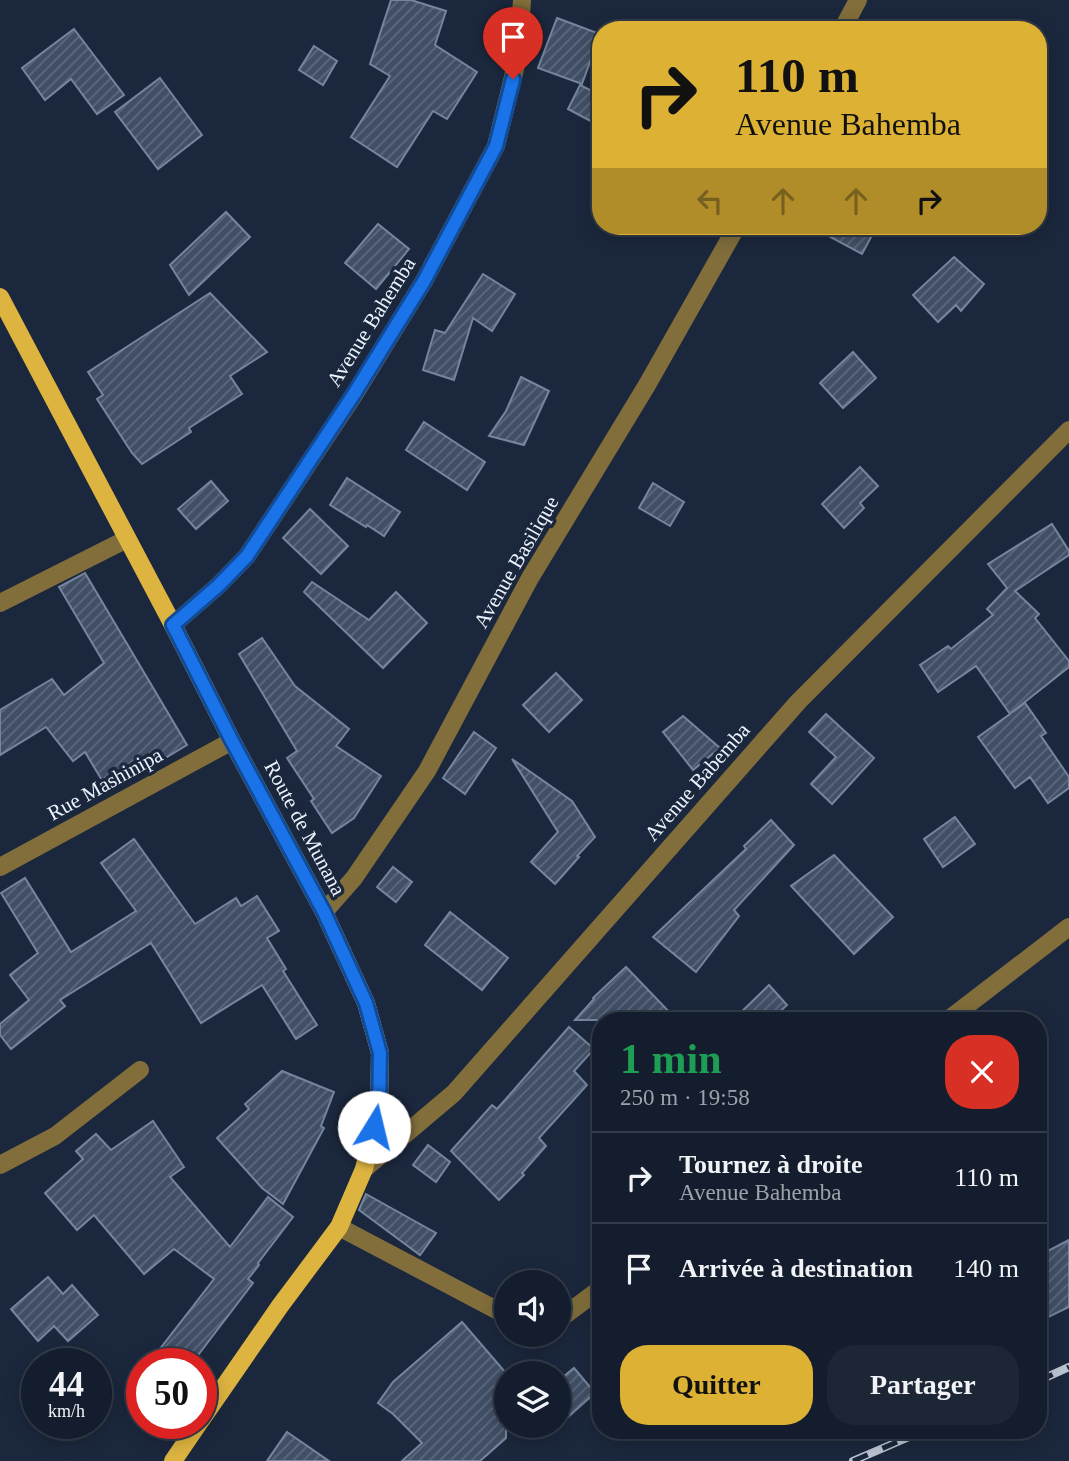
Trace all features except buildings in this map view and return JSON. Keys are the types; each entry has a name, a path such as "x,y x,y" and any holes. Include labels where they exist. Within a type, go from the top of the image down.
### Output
{"main road":[{"name":"Route de Munana","path":"0,297 324,912 366,1003 380,1053 379,1106 364,1169 339,1227 217,1397"},
{"name":"Route de Munana","path":"173,1461 188,1439"}],"street":[{"name":"Avenue Bahemba","path":"173,625 219,585 247,556 354,394 424,281 496,146 518,57 522,0"},
{"path":"847,21 858,0"},
{"name":"Avenue Basilique","path":"324,912 354,878 427,771 530,579 647,386 732,235"},
{"name":"Avenue Babemba","path":"364,1169 454,1093 798,702 1069,430"},
{"path":"0,603 127,538"},
{"name":"Rue Mashinipa","path":"0,867 232,741"},
{"path":"958,1012 1069,927"},
{"path":"0,1165 55,1136 140,1070"},
{"path":"339,1227 494,1309"},
{"path":"571,1311 592,1295"}],"railway":[{"path":"1047,1377 1069,1367"},
{"path":"853,1461 904,1439"}],"route":[{"path":"374,1127 379,1106 380,1053 366,1003 324,912 173,625 219,585 247,556 354,394 424,281 496,146 513,79"}]}
